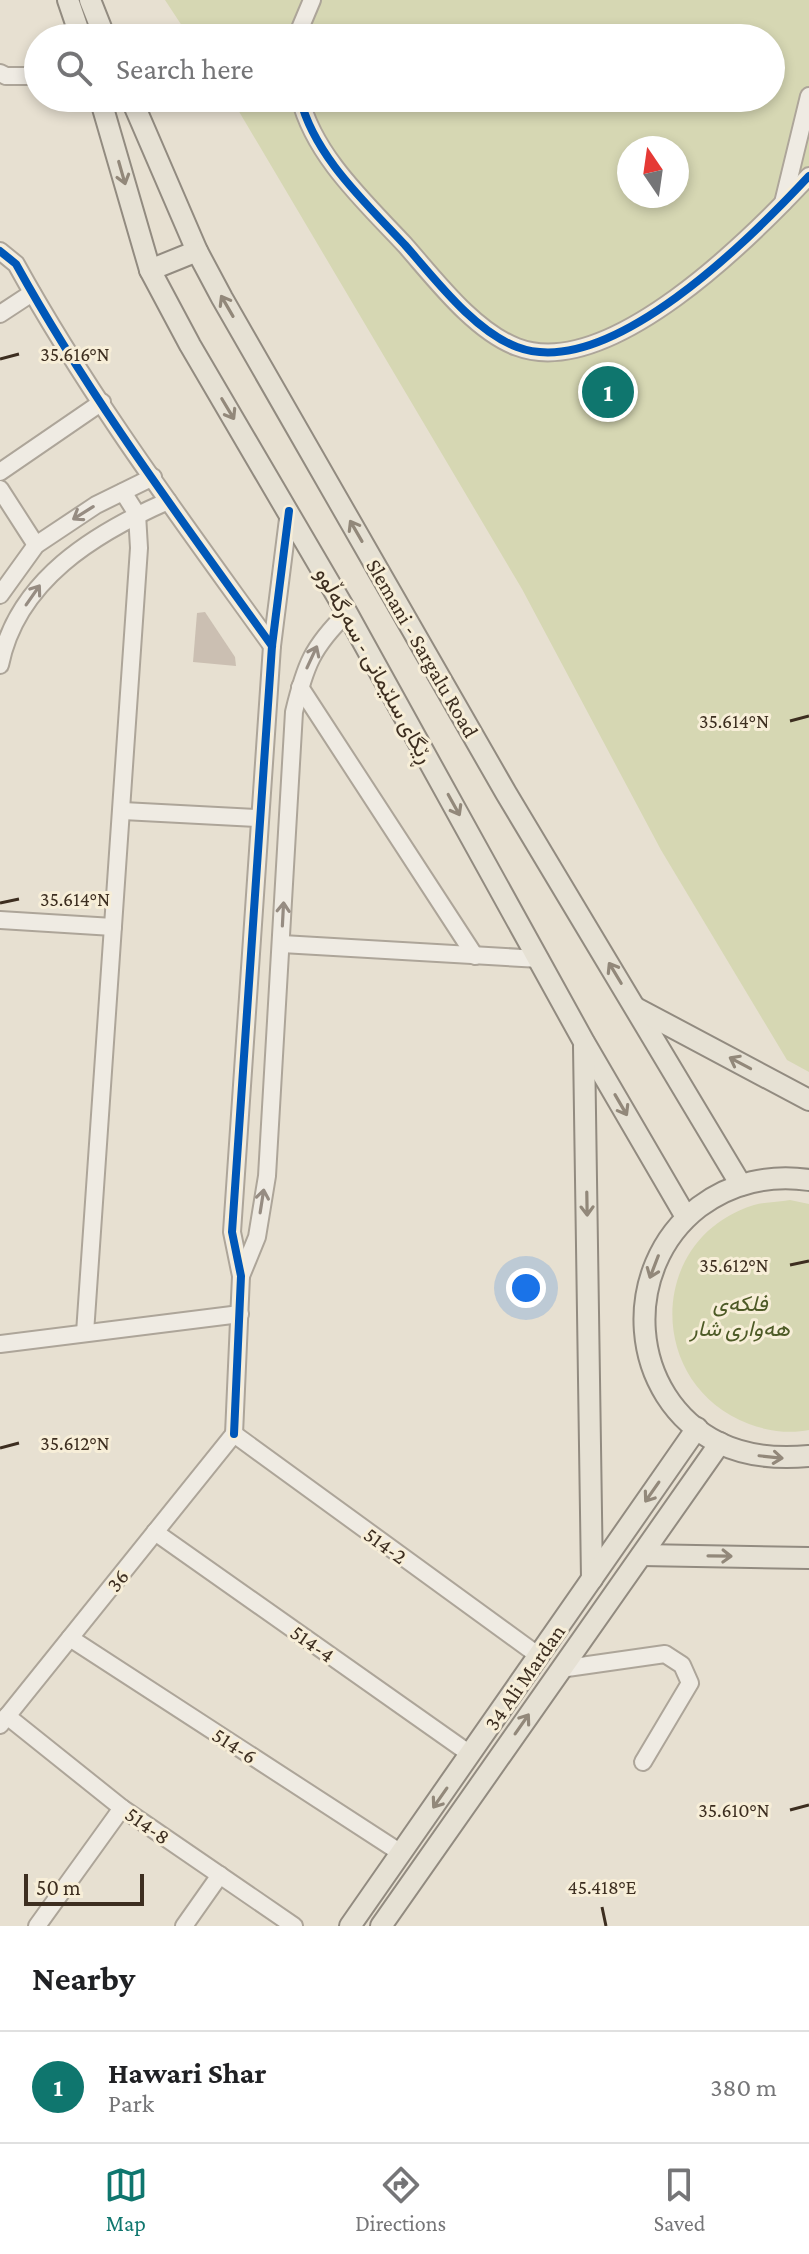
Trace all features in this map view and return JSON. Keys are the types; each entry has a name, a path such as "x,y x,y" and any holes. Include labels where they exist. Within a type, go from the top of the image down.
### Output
{"main road":[{"path":"68,0 76,24"},
{"path":"90,0 99,24"},
{"name":"ڕێگای سلێمانی - سەرگەڵوو","path":"104,112 150,270 190,345 347,613 584,1042 686,1217"},
{"name":"Slemani - Sargalu Road","path":"137,112 197,251 498,779 741,1185"},
{"path":"150,270 197,251"},
{"path":"636,1008 809,1100"},
{"path":"584,1042 592,1579"},
{"path":"809,1180 784,1178 741,1185 712,1198 686,1217 670,1235 658,1256 644,1301 643,1325 647,1349 659,1382 680,1412 697,1428 720,1443 764,1457 809,1456"},
{"name":"34 Ali Mardan","path":"350,1926 697,1428"},
{"name":"34 Ali Mardan","path":"381,1926 720,1443"},
{"path":"642,1555 809,1558"}],"street":[{"path":"302,24 312,0"},
{"path":"0,73 24,76"},
{"path":"783,204 809,96"},
{"path":"304,112 324,150 397,237 481,325 502,340 528,350 566,351 601,340 630,326 711,270 747,240 809,176"},
{"path":"0,251 16,264 168,501 272,646"},
{"path":"0,314 32,293"},
{"path":"0,472 102,402"},
{"path":"0,595 36,545 96,505 153,477"},
{"path":"0,489 36,545"},
{"path":"85,1333 139,548 137,514 123,492"},
{"path":"0,665 2,653 20,613 41,584 86,544 137,514 168,501"},
{"path":"234,1434 241,1276 232,1232 258,818 272,646 289,511"},
{"path":"241,1276 257,1237 267,1176 294,712 313,651 347,613"},
{"path":"300,687 475,956"},
{"path":"123,811 258,818"},
{"path":"0,920 113,927"},
{"path":"282,944 540,959"},
{"path":"0,1344 240,1314"},
{"name":"36","path":"4,1720 234,1434"},
{"name":"514-2","path":"234,1434 539,1656"},
{"name":"514-4","path":"155,1532 470,1754"},
{"name":"514-6","path":"70,1638 401,1853"},
{"path":"560,1669 665,1654 682,1665 690,1683 643,1762"},
{"name":"514-8","path":"4,1720 122,1808 294,1926"},
{"path":"37,1926 122,1808"},
{"path":"184,1926 220,1875"}],"green space":[{"path":"165,0 809,0 809,1072 787,1060 661,850 522,589 239,112 785,112 785,24 181,24"},
{"name":"فلکەی هەواری شار","path":"790,1200 809,1204 809,1430 794,1432 749,1424 715,1404 691,1378 677,1346 672,1312 678,1278 693,1248 719,1222 754,1205"}],"building":[{"path":"205,612 235,657 236,666 193,662 197,613"}],"cycle path":[{"path":"305,112 317,140 343,178 471,317 517,347 554,352 593,344 635,324 676,298 752,233 809,176"},
{"path":"0,251 16,264 106,411 272,646"},
{"path":"234,1434 241,1276 232,1232 272,646 289,511"}],"place":[{"name":"Hawari Shar","path":"608,392"}]}
